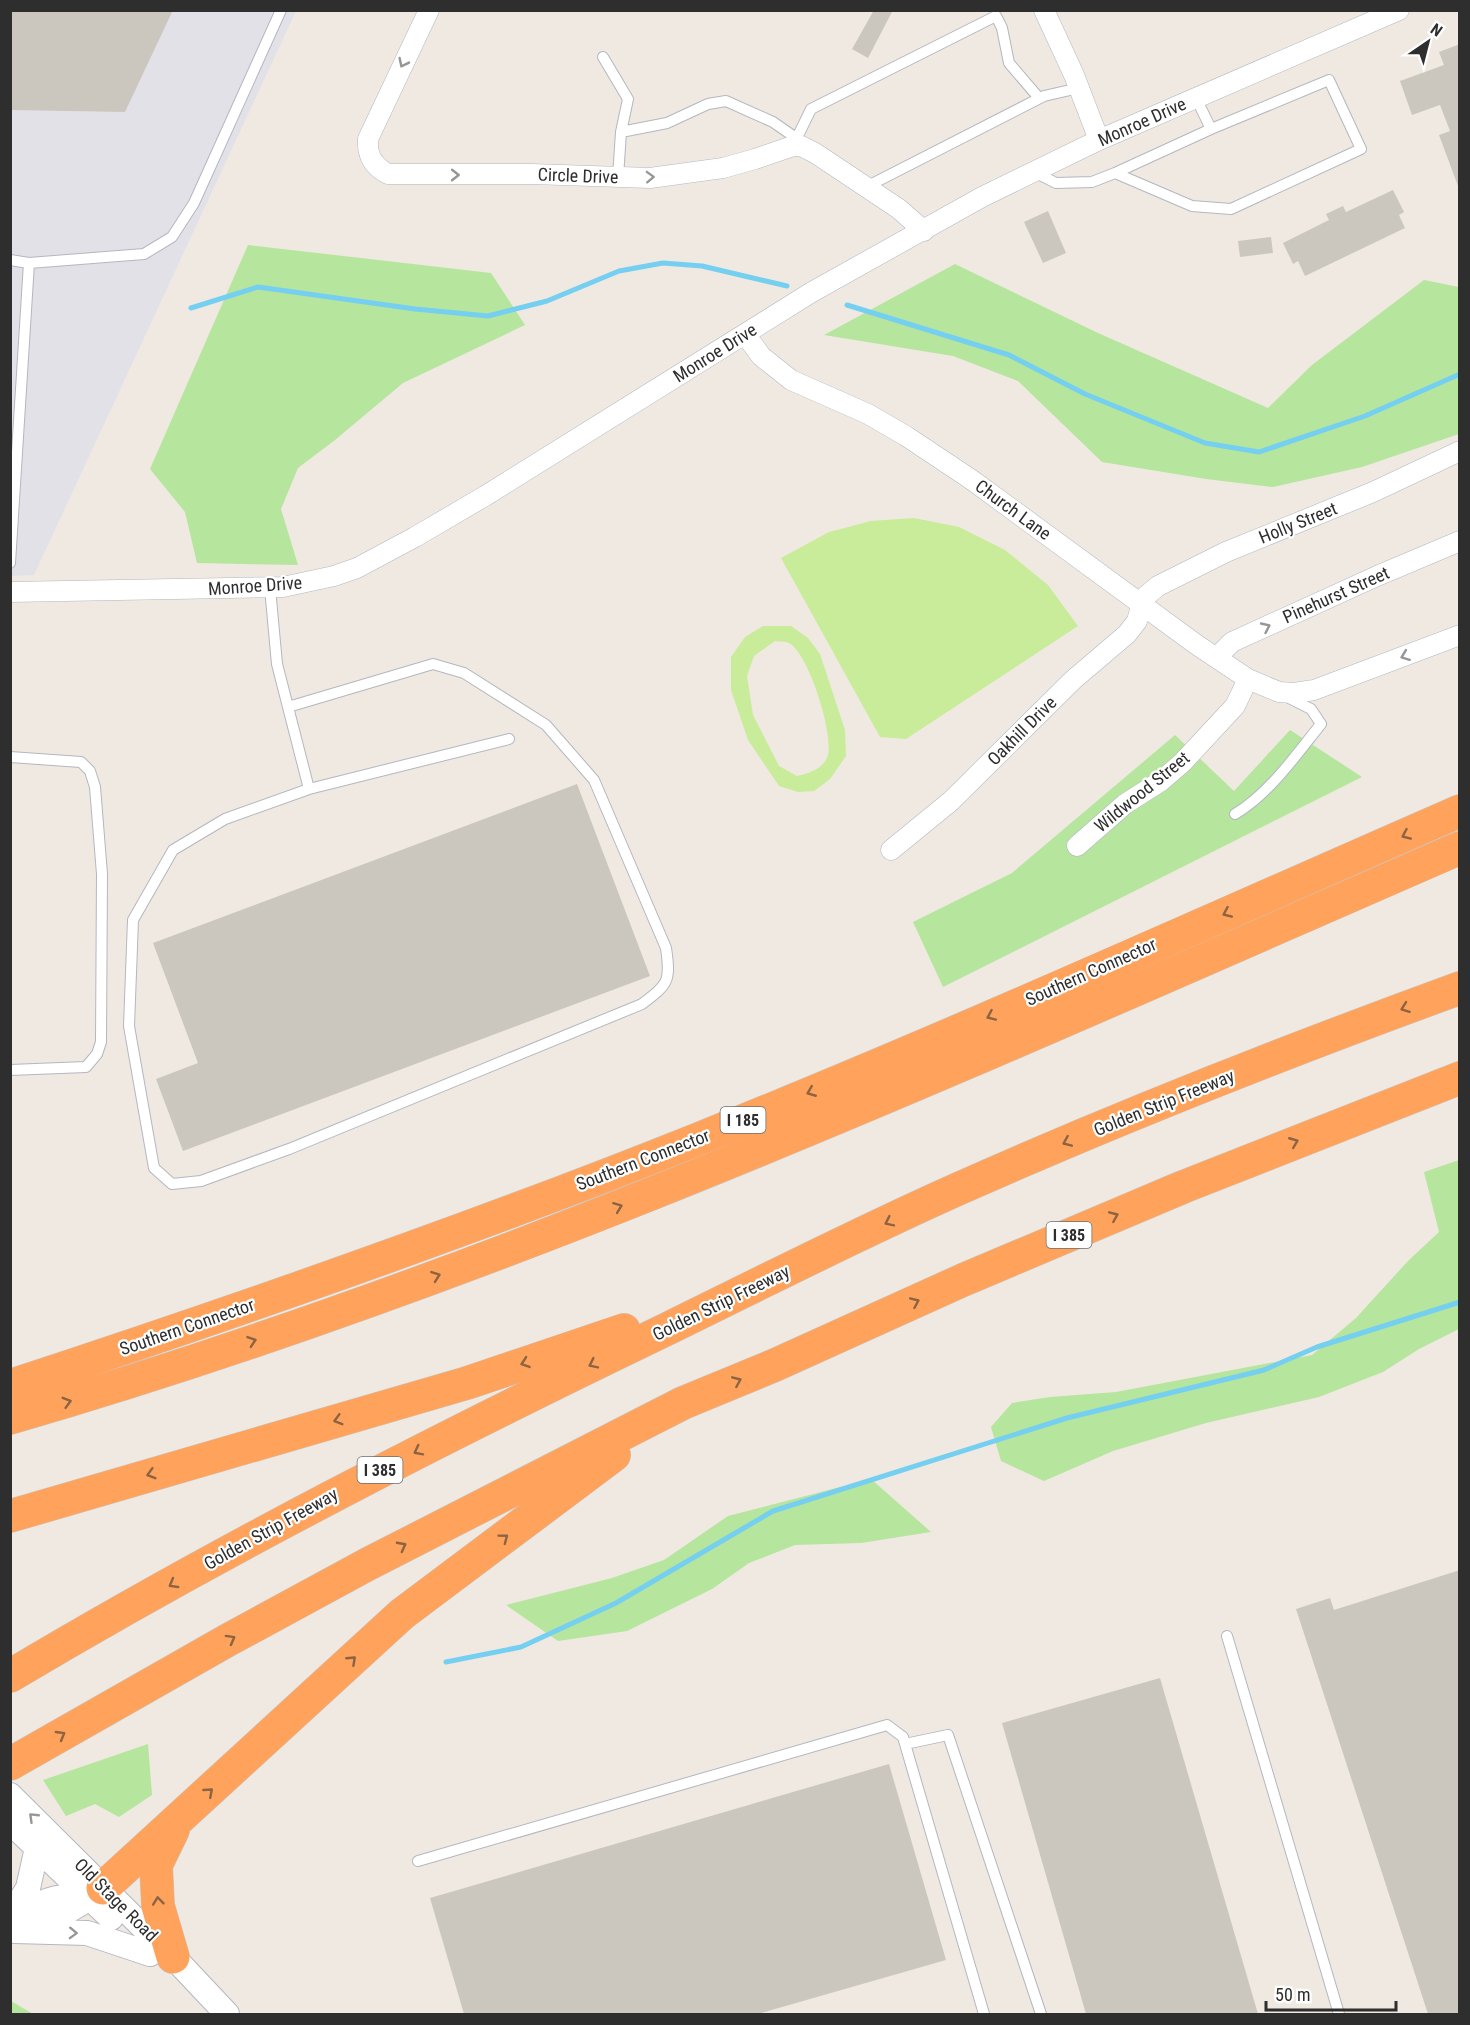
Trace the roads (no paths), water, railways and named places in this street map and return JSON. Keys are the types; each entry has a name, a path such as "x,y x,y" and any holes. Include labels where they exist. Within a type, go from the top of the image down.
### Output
{"highway":[{"name":"Southern Connector","path":"10,1386 234,1312 419,1246 695,1140 880,1064 1460,812"},
{"name":"Southern Connector","path":"10,1418 114,1388 197,1360 401,1288 636,1200 827,1122 1460,848"},
{"name":"Golden Strip Freeway","path":"10,1676 373,1473 486,1416 954,1191 1104,1126 1354,1027 1460,988"},
{"name":"I 385","path":"10,1764 368,1564 683,1403 775,1365 963,1280 1183,1187 1460,1078"},
{"path":"10,1516 467,1383 759,1284"},
{"path":"97,1893 402,1614 683,1403"},
{"path":"161,1956 156,1865 179,1817"}],"street":[{"name":"Circle Drive","path":"429,10 368,139 367,149 370,158 379,170 397,175 532,174 650,178 723,168 754,159 794,142"},
{"path":"1044,10 1079,88 1099,140"},
{"name":"Monroe Drive","path":"10,592 270,588 307,583 357,568 416,537 485,496 812,292 982,197 1099,140 1196,98 1373,15 1400,10"},
{"path":"794,142 815,153 899,209 924,231"},
{"name":"Church Lane","path":"745,334 761,356 791,380 868,414 906,436 1142,603 1197,645 1248,679 1279,692"},
{"name":"Holly Street","path":"1142,603 1146,596 1158,586 1226,552 1373,492 1460,451"},
{"name":"Pinehurst Street","path":"1216,657 1232,642 1460,541"},
{"name":"Oakhill Drive","path":"891,850 951,801 1073,680 1127,634 1137,621 1142,603"},
{"path":"1279,692 1294,693 1314,690 1460,635"},
{"name":"Wildwood Street","path":"1077,846 1125,804 1161,781 1182,763 1235,706 1248,679"},
{"name":"Old Stage Road","path":"10,1795 43,1844"},
{"name":"Old Stage Road","path":"10,1822 43,1844 161,1956 223,2011"},
{"path":"12,1925 43,1844"},
{"path":"12,1925 27,1909 63,1896 97,1893"},
{"path":"12,1925 87,1933 161,1956"}],"lane":[{"path":"10,260 29,263 144,254 172,237 194,203 281,10"},
{"path":"621,132 667,123 708,104 726,101 773,122 794,142 811,109 996,16 1002,28 1009,63 1039,98"},
{"path":"603,57 628,99 621,132 618,177"},
{"path":"1034,172 1049,182 1092,182 1329,80 1361,149 1231,209 1192,206 1115,173"},
{"path":"866,187 1039,98 1079,88"},
{"path":"1196,98 1211,129"},
{"path":"10,563 29,263"},
{"path":"270,588 277,664 309,789"},
{"path":"288,707 433,664 464,674 546,724 594,780 666,948 669,970 664,987 642,1004 289,1149 201,1181 172,1184 154,1168 129,1026 133,920 172,850 225,819 309,789 508,739"},
{"path":"1234,814 1247,807 1267,787 1296,756 1321,724 1311,709 1279,692"},
{"path":"10,757 81,762 90,771 95,787 102,874 101,1042 97,1054 86,1067 10,1070"},
{"path":"1227,1636 1340,2014"},
{"path":"418,1861 887,1725 903,1737 984,2014"},
{"path":"905,1744 948,1735 1041,2014"}],"waterway":[{"path":"191,308 258,287 415,309 488,316 547,301 619,271 663,263 702,266 787,286"},
{"path":"847,305 1009,355 1085,394 1205,443 1259,452 1365,416 1460,374"},
{"path":"446,1662 521,1647 616,1603 773,1511 1067,1418 1264,1370 1317,1347 1460,1302"}]}
